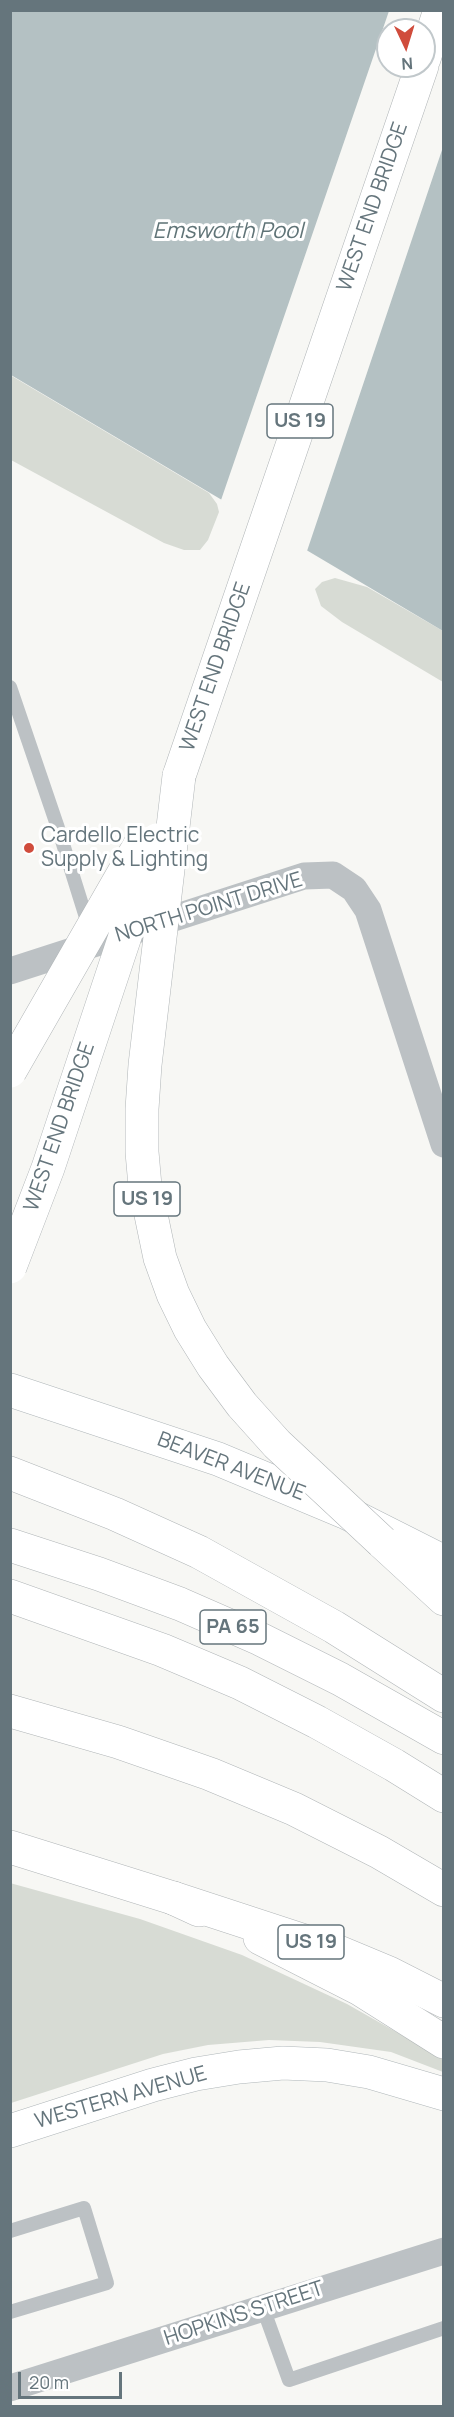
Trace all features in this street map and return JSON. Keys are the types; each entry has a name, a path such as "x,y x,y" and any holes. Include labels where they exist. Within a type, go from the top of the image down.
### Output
{"main road":[{"path":"436,24 441,10"},
{"name":"WEST END BRIDGE","path":"10,1268 48,1168 179,776 418,78"},
{"path":"10,1071 179,776"},
{"name":"US 19","path":"179,776 145,1065 142,1109 142,1152 146,1186 160,1258 173,1294 190,1329 242,1406 277,1444 444,1599"},
{"name":"BEAVER AVENUE","path":"10,1389 218,1459 347,1513 444,1562"},
{"path":"10,1473 115,1514 199,1552 325,1621 444,1696"},
{"path":"382,1542 444,1590"},
{"name":"PA 65","path":"10,1545 180,1604 260,1639 340,1679 444,1738"},
{"path":"10,1596 162,1650 240,1683 317,1722 444,1796"},
{"path":"10,1711 118,1742 210,1774 294,1809 379,1852 444,1890"},
{"name":"US 19","path":"12,1848 341,1953 389,1973 444,2001"},
{"path":"173,1898 293,1953 360,1989 444,2042"},
{"name":"WESTERN AVENUE","path":"10,2130 153,2085 196,2074 283,2063 327,2065 369,2072 444,2094"}],"street":[{"name":"NORTH POINT DRIVE","path":"10,971 304,876 333,875 354,889 368,910 444,1144"},
{"name":"HOPKINS STREET","path":"10,2388 444,2251"}],"lane":[{"path":"10,687 58,828 94,944"},
{"path":"10,2231 84,2208 107,2283 10,2313"},
{"path":"262,2308 289,2380 444,2328"}],"shaded area":[{"path":"10,375 209,493 217,504 219,512 208,540 200,550 184,550 164,543 11,460"},
{"path":"335,578 367,587 443,631 443,682 342,622 321,606 315,589 322,582"},
{"path":"10,1883 140,1919 242,1955 347,2004 435,2054 443,2060 443,2072 391,2052 320,2042 269,2040 208,2045 163,2054 11,2103"}],"water":[{"name":"Emsworth Pool","path":"11,11 443,11 443,631 11,375"}],"pier":[{"path":"389,11 443,11 443,147 306,554 220,503 376,49 376,78 436,78 436,18 387,18"}],"place":[{"name":"Cardello Electric Supply & Lighting","path":"29,848"}]}
